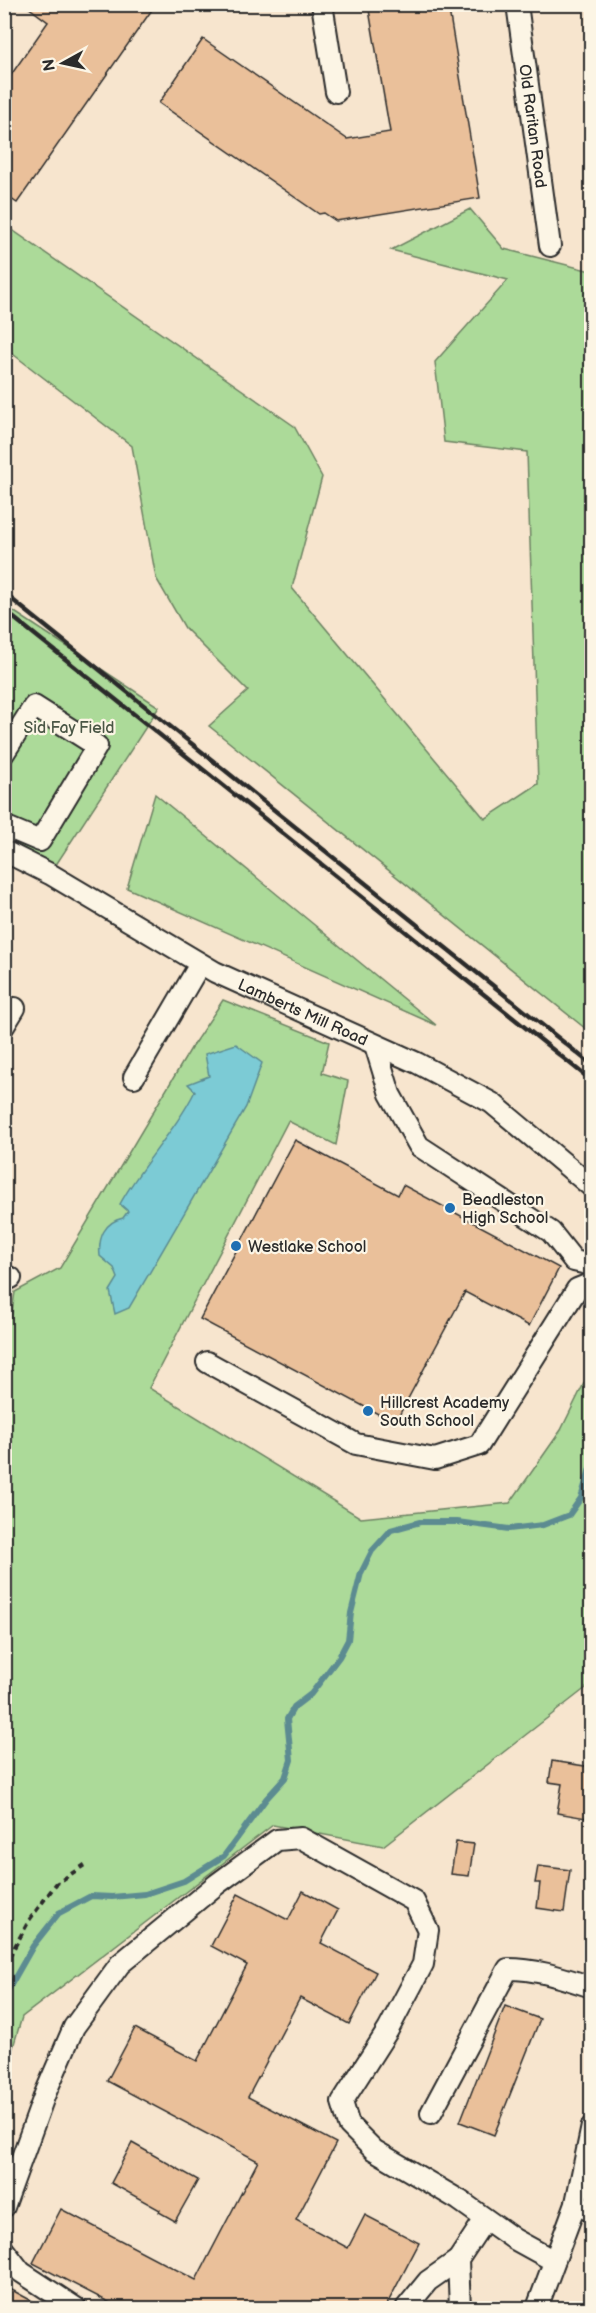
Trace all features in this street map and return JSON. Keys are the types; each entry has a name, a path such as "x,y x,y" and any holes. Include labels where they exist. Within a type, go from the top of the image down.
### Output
{"street":[{"path":"322,4 336,92"},
{"name":"Old Raritan Road","path":"517,4 550,246"},
{"path":"4,753 34,706 97,746 40,841 9,828 4,836"},
{"name":"Lamberts Mill Road","path":"4,851 50,874 200,964 417,1063 492,1103 591,1187"},
{"path":"134,1077 200,964"},
{"path":"4,1026 15,1008"},
{"path":"375,1045 390,1094 420,1146 551,1232 574,1261 591,1265"},
{"path":"207,1362 356,1444 435,1459 479,1445 577,1289 591,1283"},
{"path":"4,2207 45,2094 74,2027 120,1964 217,1884 277,1840 301,1838 414,1901 428,1930 423,1964 388,2030 342,2102 349,2125 374,2150 459,2200 514,2239 554,2261"},
{"path":"431,2113 508,1969 529,1969 549,1973 591,1987"},
{"path":"537,2308 554,2261 584,2207 591,2126"},
{"path":"406,2308 428,2281 458,2260 485,2219"},
{"path":"4,2250 21,2272 76,2308"},
{"path":"458,2260 460,2308"}],"path":[{"path":"4,1966 30,1920 56,1884 86,1864"}],"green space":[{"path":"470,209 504,249 591,271 591,1033 209,726 248,691 185,628 156,578 132,446 5,348 5,225 294,426 322,477 292,588 485,819 538,784 527,452 444,442 435,362 508,280 391,250"},
{"name":"Sid Fay Field","path":"4,605 159,707 50,874 5,844"},
{"path":"155,794 436,1025 127,888"},
{"path":"223,1000 329,1042 322,1073 348,1081 336,1145 288,1121 149,1388 361,1518 510,1503 561,1430 591,1369 591,1684 383,1846 273,1825 22,2017 5,2074 5,1315 11,1318 15,1292 60,1268 193,1045"}],"water":[{"path":"236,1044 262,1063 246,1107 129,1308 115,1314 110,1291 118,1278 114,1268 100,1256 101,1237 111,1223 123,1218 128,1211 120,1204 195,1091 188,1084 209,1076 205,1054"}],"building":[{"path":"24,4 156,4 17,203 4,194 4,85 48,22"},
{"path":"368,4 448,4 480,198 336,221 324,213 319,214 159,103 203,39 347,139 390,132"},
{"path":"295,1140 398,1195 403,1185 559,1268 529,1326 465,1292 395,1423 200,1319"},
{"path":"552,1761 591,1767 591,1786 586,1818 557,1813 562,1784 549,1782"},
{"path":"456,1842 474,1844 469,1876 451,1874"},
{"path":"538,1866 570,1870 564,1912 537,1908 540,1883 535,1883"},
{"path":"303,1891 338,1910 321,1943 376,1972 349,2024 300,1998 248,2097 336,2143 296,2220 348,2248 365,2215 419,2243 385,2308 120,2308 33,2263 61,2209 196,2280 258,2161 107,2081 135,2028 197,2061 247,1965 211,1946 238,1894 288,1920"},
{"path":"505,2006 540,2019 494,2135 460,2122"},
{"path":"132,2143 198,2180 175,2221 159,2212 160,2210 111,2183"},
{"path":"10,2289 45,2308 4,2308 4,2299"}],"waterway":[{"path":"4,1997 33,1946 59,1913 91,1896 145,1894 184,1881 224,1856 266,1799 285,1778 291,1760 287,1719 294,1707 311,1694 339,1657 348,1640 351,1613 361,1573 372,1551 391,1530 420,1522 457,1522 509,1529 543,1525 569,1515 581,1498 592,1462"}],"railway":[{"path":"4,593 592,1065"},
{"path":"4,610 592,1081"}],"place":[{"name":"Beadleston High School","path":"450,1208"},
{"name":"Westlake School","path":"236,1246"},
{"name":"Hillcrest Academy South School","path":"368,1411"}]}
